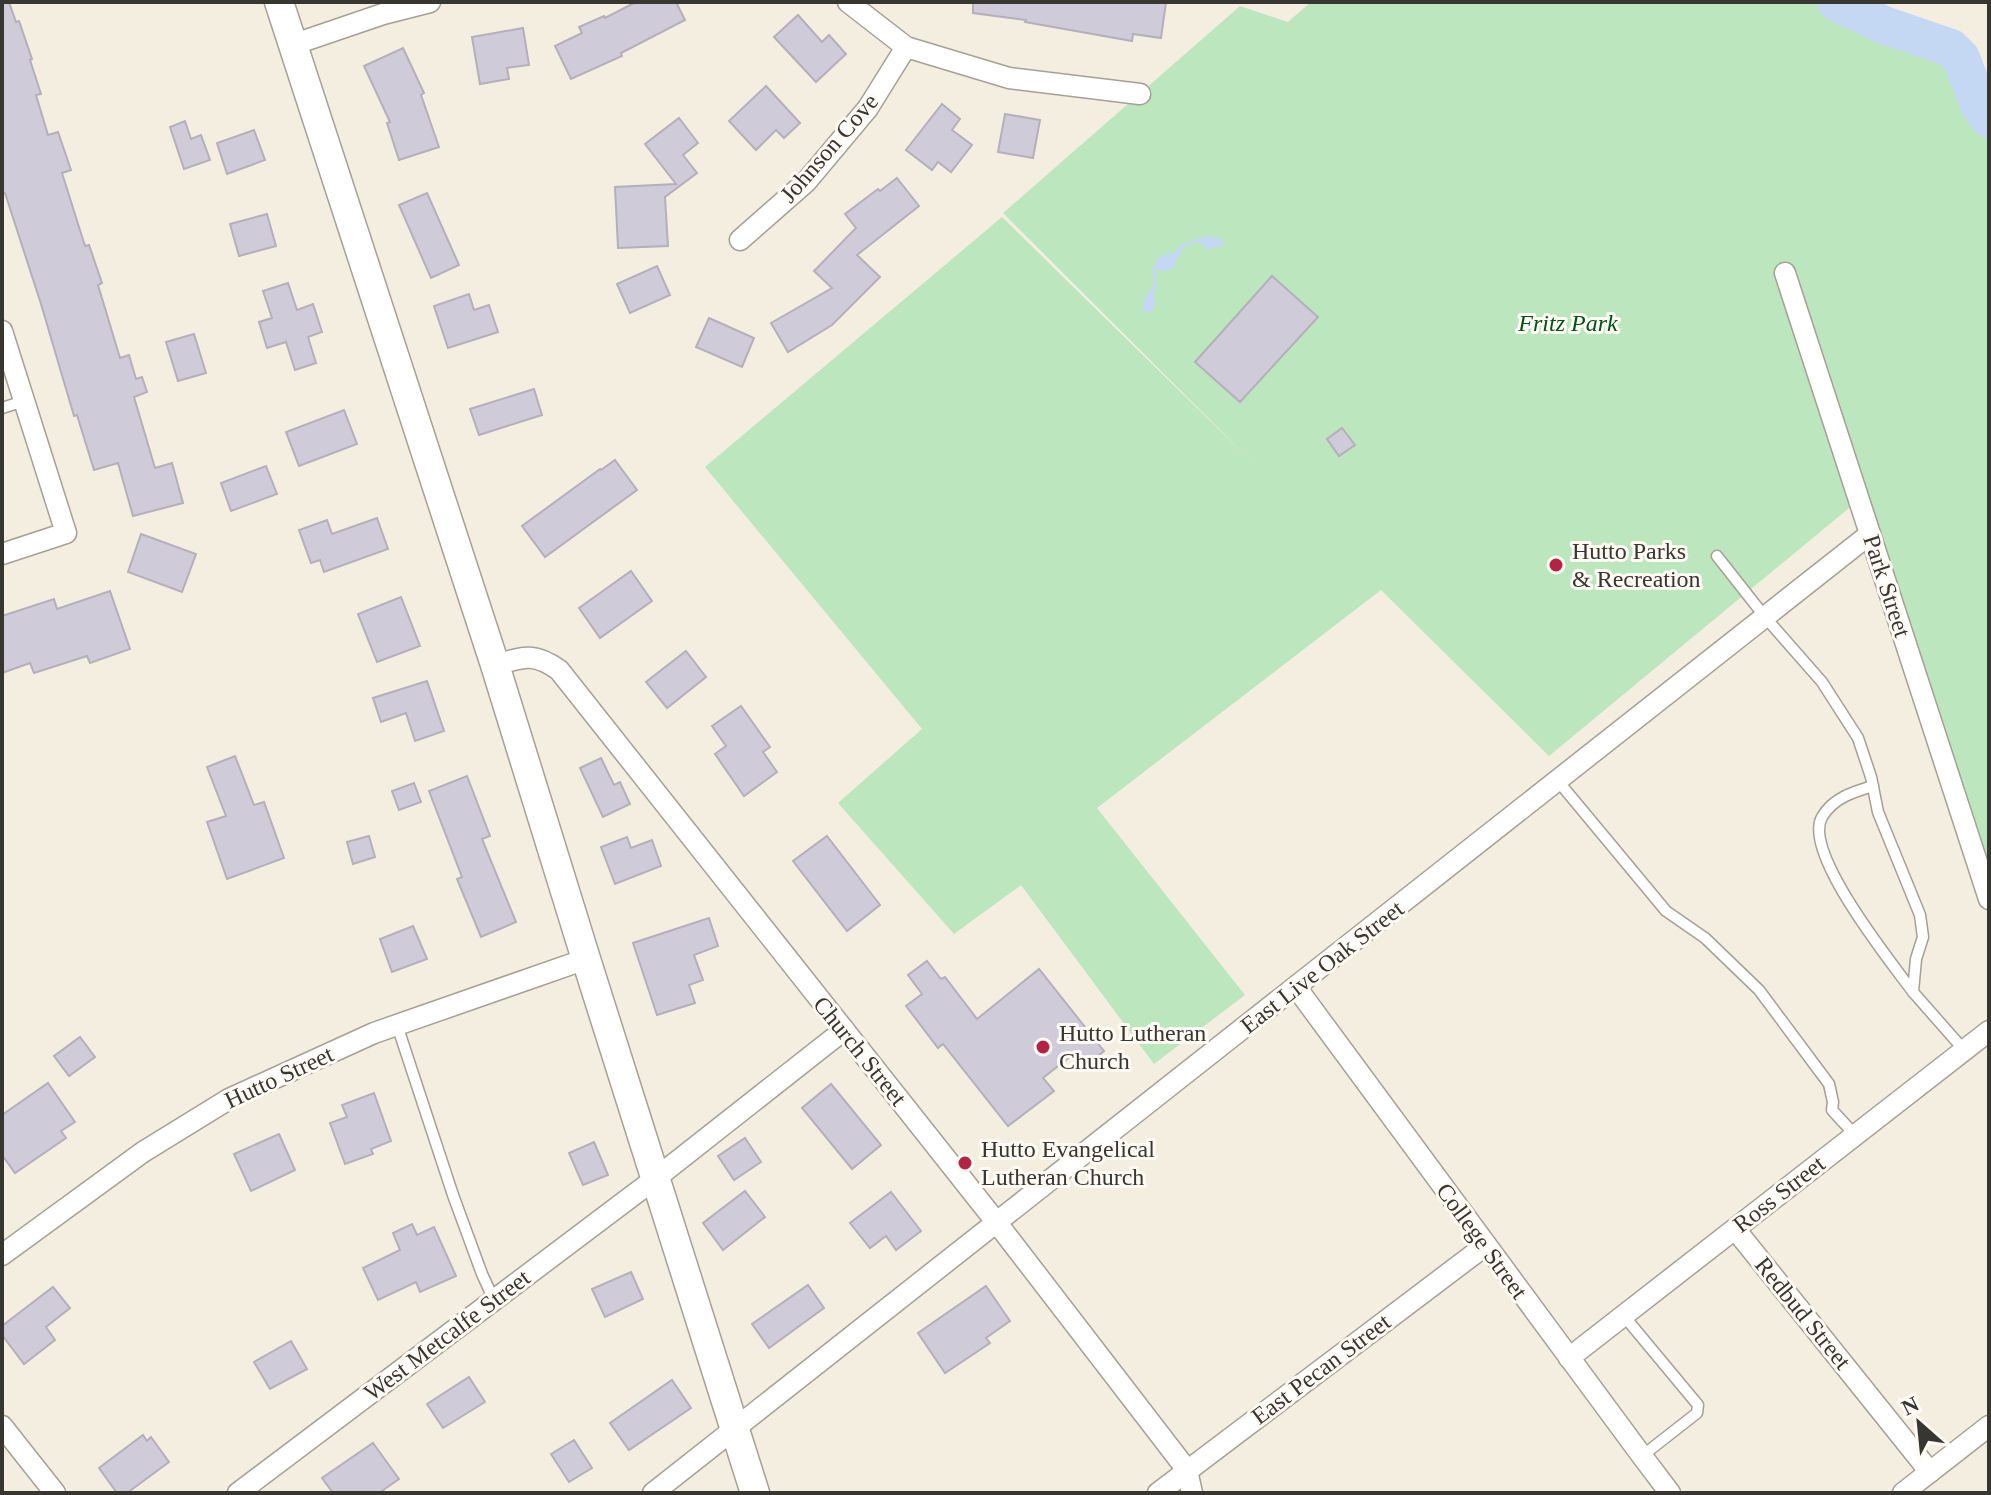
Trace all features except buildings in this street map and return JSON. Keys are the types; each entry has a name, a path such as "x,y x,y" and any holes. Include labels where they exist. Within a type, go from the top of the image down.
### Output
{"main road":[{"path":"279,2 495,665 755,1493"}],"street":[{"path":"292,45 383,14 430,2"},
{"path":"848,2 906,47 1009,78 1140,94"},
{"name":"Johnson Cove","path":"740,240 806,182 868,108 906,47"},
{"name":"Park Street","path":"1785,273 1989,899"},
{"path":"2,331 66,533 2,554"},
{"name":"East Live Oak Street","path":"653,1493 1870,534"},
{"name":"Church Street","path":"495,665 523,657 544,659 559,670 997,1223 1187,1470 1192,1493"},
{"name":"Hutto Street","path":"2,1255 143,1152 229,1099 374,1033 586,959"},
{"name":"College Street","path":"1296,987 1670,1493"},
{"name":"West Metcalfe Street","path":"238,1493 656,1178 844,1030"},
{"name":"Ross Street","path":"1569,1358 1989,1031"},
{"name":"Redbud Street","path":"1735,1229 1930,1472"},
{"name":"East Pecan Street","path":"1158,1493 1486,1245"},
{"path":"2,1426 55,1493"},
{"path":"1903,1493 1989,1426"}],"lane":[{"path":"2,408 24,401"},
{"path":"1717,556 1822,682 1858,738 1878,812 1920,915 1923,937 1916,959 1913,992"},
{"path":"1558,781 1666,911 1705,938 1759,990 1829,1084 1832,1110 1855,1135"},
{"path":"1873,786 1848,793 1831,805 1820,820 1819,842 1858,918 1913,992 1964,1050"},
{"path":"397,1025 453,1195 494,1300"},
{"path":"1624,1316 1698,1405 1697,1413 1642,1456"}],"green space":[{"name":"Fritz Park","path":"1311,2 1847,2 1868,23 1948,47 1989,115 1989,866 1866,494 1549,756 1381,590 1097,808 1245,995 1154,1064 1021,885 954,934 838,803 922,729 705,467 1002,217 1249,459 1003,213 1240,6 1288,22"}],"water":[{"path":"1207,236 1225,242 1222,246 1206,249 1200,243 1194,243 1182,251 1172,269 1156,269 1157,284 1153,296 1156,304 1154,309 1143,312 1143,302 1153,286 1153,269 1158,259 1173,253 1182,244"}],"waterway":[{"path":"1836,2 1884,25 1951,48 1961,58 1979,105 1989,119"}],"place":[{"name":"Hutto Parks & Recreation","path":"1556,565"},
{"name":"Hutto Lutheran Church","path":"1043,1047"},
{"name":"Hutto Evangelical Lutheran Church","path":"965,1163"}]}
